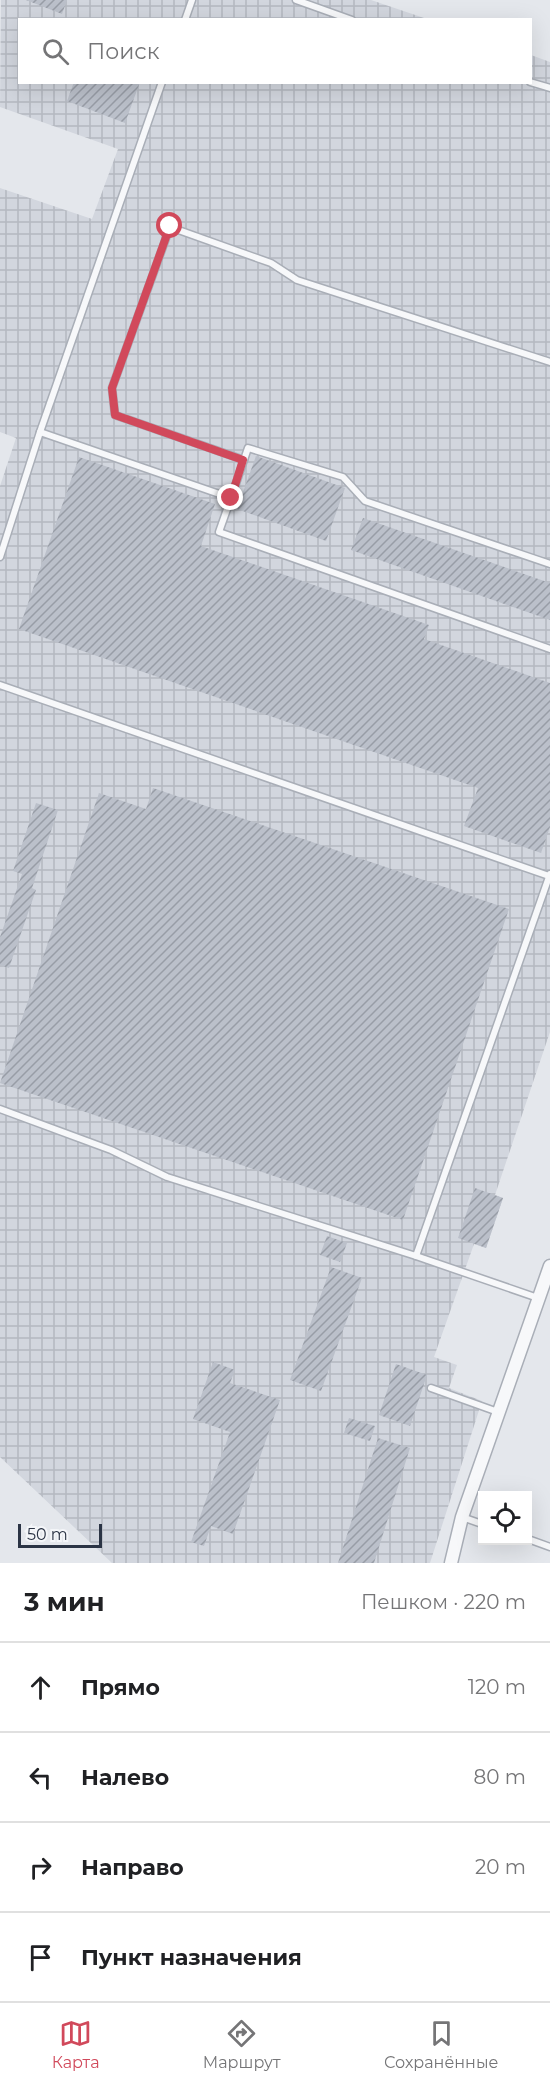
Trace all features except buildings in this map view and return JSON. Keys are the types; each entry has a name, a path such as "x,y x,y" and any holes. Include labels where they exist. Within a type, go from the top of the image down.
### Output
{"street":[{"path":"451,1563 462,1517 550,1266"}],"lane":[{"path":"186,18 192,0"},
{"path":"296,0 346,18"},
{"path":"532,82 550,88"},
{"path":"0,557 40,432 161,84"},
{"path":"243,460 115,415 112,388 170,226 271,263 297,280 550,362"},
{"path":"40,432 231,498"},
{"path":"550,564 365,501 343,477 248,448 219,532 550,649"},
{"path":"0,685 549,875 416,1256"},
{"path":"0,1109 111,1150 167,1177 416,1256 539,1298"},
{"path":"431,1388 499,1412"},
{"path":"462,1517 478,1522"},
{"path":"532,1540 550,1547"}],"shaded area":[{"path":"1,0 371,0 424,18 18,18 18,84 532,84 532,55 550,62 550,1032 495,1195 503,1198 486,1248 474,1244 434,1357 457,1365 449,1388 482,1401 430,1563 112,1563 0,1457 0,486 16,438 0,432 0,188 92,219 118,149 0,107"}],"route":[{"path":"170,226 112,388 115,415 243,460 231,498"}]}
